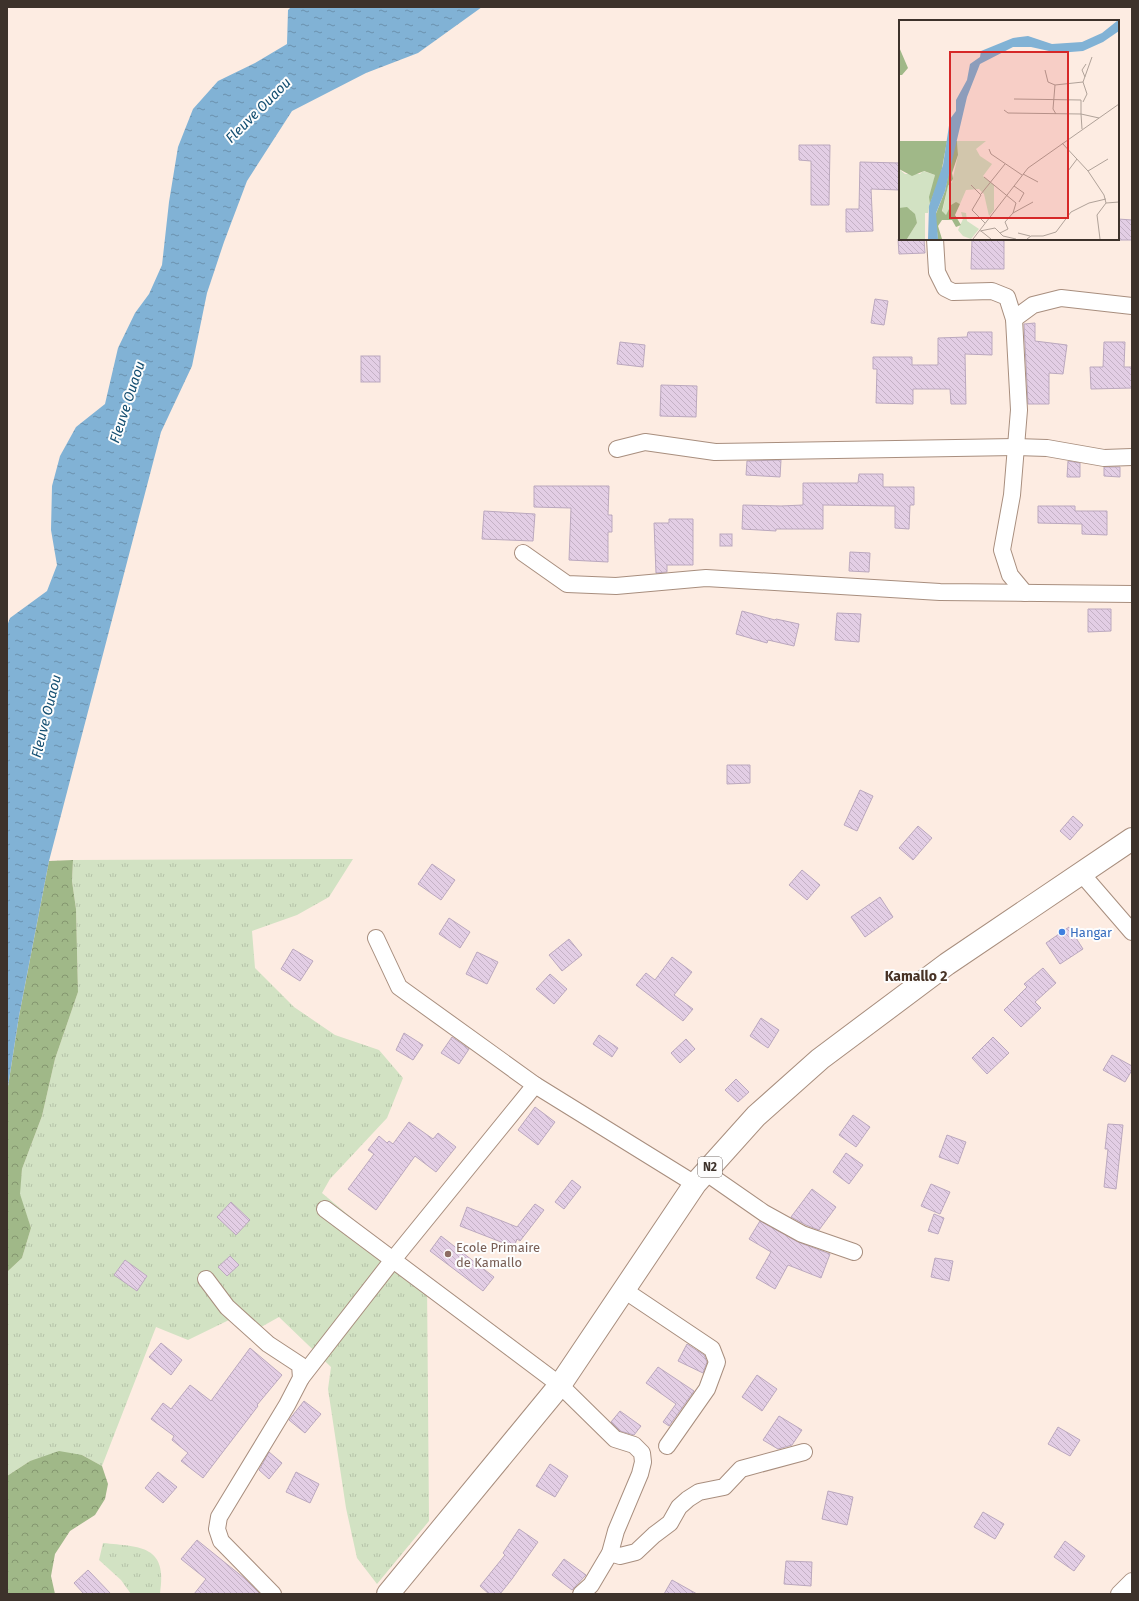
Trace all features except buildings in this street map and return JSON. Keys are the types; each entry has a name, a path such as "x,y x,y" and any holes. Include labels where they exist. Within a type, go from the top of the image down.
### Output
{"highway":[{"name":"N2","path":"388,1594 560,1385 700,1178 756,1116 820,1059 947,964 1132,839"}],"street":[{"path":"935,240 937,272 945,288 953,292 992,291 1007,298 1014,319 1019,410 1012,494 1002,550 1010,575 1025,593"},
{"path":"1014,319 1033,306 1061,298 1132,306"},
{"path":"617,449 645,442 715,452 1015,447 1047,448 1104,458 1132,457"},
{"path":"523,553 567,584 616,586 706,578 940,592 1132,594"},
{"path":"1081,873 1132,932"},
{"path":"376,938 399,987 534,1084 802,1234 854,1252"},
{"path":"273,1594 221,1541 217,1529 219,1517 287,1405 301,1378 392,1261 534,1084"},
{"path":"325,1209 392,1261 560,1385 615,1439 634,1445 642,1453 643,1462 640,1474 616,1531 610,1553 591,1585 581,1594"},
{"path":"206,1279 227,1307 268,1344 300,1365 301,1378"},
{"path":"624,1290 712,1349 717,1362 707,1389 667,1446"},
{"path":"610,1553 620,1556 636,1552 654,1535 670,1523 679,1507 688,1499 699,1492 724,1487 741,1469 804,1452"},
{"path":"1119,1594 1132,1581"}],"green space":[{"path":"353,859 329,897 297,915 252,931 255,968 294,1007 335,1035 379,1050 403,1078 387,1118 330,1179 322,1193 427,1281 429,1521 377,1584 357,1558 346,1508 328,1389 331,1367 279,1317 247,1335 229,1320 188,1340 156,1327 102,1466 82,1455 30,1461 7,1476 7,1272 22,1258 31,1228 19,1194 22,1169 42,1116 55,1059 78,992 76,909 72,881 73,860"},
{"path":"73,860 72,881 76,909 78,992 55,1059 42,1116 22,1169 20,1194 31,1228 22,1258 7,1272 7,1093 19,1016 49,861"},
{"path":"59,1451 82,1455 102,1466 108,1484 105,1499 95,1515 70,1531 55,1554 51,1576 55,1594 7,1594 7,1476 30,1461"},
{"path":"103,1543 140,1548 156,1557 160,1566 160,1594 131,1594 121,1580 99,1560"}],"water":[{"name":"Fleuve Ouaou","path":"291,7 482,7 418,53 366,73 292,111 247,181 207,293 192,366 161,432 49,861 19,1016 7,1093 7,626 10,618 47,591 57,565 51,530 52,486 60,456 76,427 105,404 118,348 135,313 149,294 162,265 169,202 178,147 193,109 218,81 255,63 287,44 288,10"}],"place":[{"name":"Hangar","path":"1062,932"},
{"name":"Ecole Primaire de Kamallo","path":"448,1254"}],"district":[{"name":"Kamallo 2","path":"916,976"}]}
